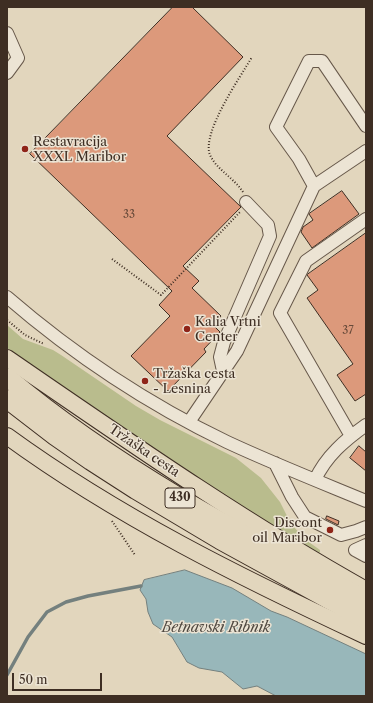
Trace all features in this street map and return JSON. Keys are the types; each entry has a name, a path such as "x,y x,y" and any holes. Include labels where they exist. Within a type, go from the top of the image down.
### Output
{"highway":[{"name":"430","path":"7,377 56,417 136,471 222,522 366,600"},
{"name":"430","path":"7,399 55,436 136,490 220,540 366,620"}],"main road":[{"name":"Tržaška cesta","path":"7,358 113,431 247,520 366,590"},
{"path":"7,436 43,462 132,517 286,598 366,636"}],"street":[{"path":"7,33 18,58 7,73"},
{"path":"314,186 299,159 276,127 309,61 322,61 366,126"},
{"path":"189,422 237,351 314,186 366,151"},
{"path":"223,371 220,357 224,342 270,236 268,225 246,202"},
{"path":"351,436 280,313 306,261 366,219"},
{"path":"7,297 46,329 100,368 189,422 226,441 275,463 366,501"},
{"path":"315,480 328,458 351,436 366,425"},
{"path":"275,463 292,497 305,517 341,535 356,531 366,526"},
{"path":"366,545 354,550 366,556"}],"path":[{"path":"112,259 161,295 238,214 246,202 242,190 216,164 210,153 209,138 216,119 252,57"}],"green space":[{"path":"7,325 23,339 53,350 136,406 160,420 236,458 261,478 280,502 291,524 306,540 320,550 320,552 319,553 241,507 116,424 7,348"}],"water":[{"name":"Betnavski Ribnik","path":"185,570 232,588 271,611 366,654 366,696 276,696 257,686 243,689 222,672 199,668 187,662 172,637 153,624 148,612 146,599 140,590 144,580"}],"building":[{"path":"173,7 192,7 243,57 167,136 241,207 183,266 199,281 192,288 221,316 213,325 220,332 204,349 206,352 168,391 131,356 170,316 159,305 172,291 30,154"},
{"path":"342,191 359,214 312,248 301,232 303,227 313,220 309,214"},
{"path":"366,233 366,394 355,401 337,375 353,364 307,298 318,290 307,275"},
{"path":"359,446 366,452 366,471 350,458"},
{"path":"327,516 339,521 338,525 326,519"}],"waterway":[{"path":"7,675 28,637 47,612 66,602 88,596 141,586"}],"place":[{"name":"Restavracija XXXL Maribor","path":"25,149"},
{"name":"Kalia Vrtni Center","path":"187,329"},
{"name":"Tržaška cesta - Lesnina","path":"145,381"},
{"name":"Discont oil Maribor","path":"330,530"}]}
